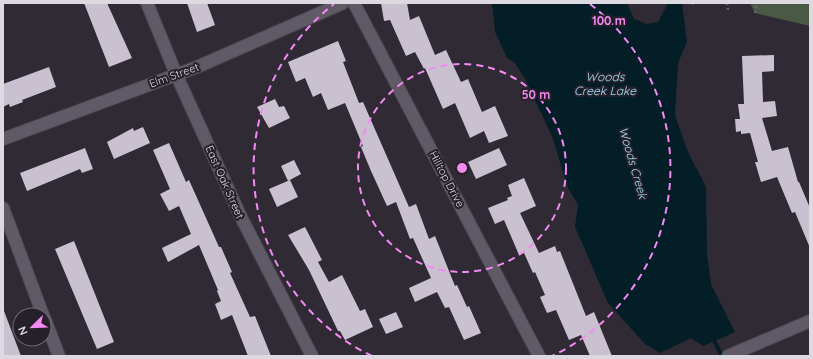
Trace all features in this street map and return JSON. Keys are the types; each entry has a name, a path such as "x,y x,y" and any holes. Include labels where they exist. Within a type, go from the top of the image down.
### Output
{"street":[{"name":"East Oak Street","path":"147,3 176,74 240,215 312,356"},
{"name":"Elm Street","path":"3,139 176,74 253,43 343,3"},
{"name":"Hilltop Drive","path":"354,3 539,356"},
{"path":"3,208 41,307"},
{"path":"728,356 810,321"},
{"path":"52,337 59,356"}],"path":[{"path":"692,3 696,5"},
{"path":"727,3 728,10"},
{"path":"755,13 757,3"}],"green space":[{"path":"750,3 810,3 810,26 755,13"}],"water":[{"name":"Woods Creek Lake","path":"492,3 627,3 634,19 647,24 658,22 668,3 682,3 687,42 678,63 675,115 687,150 706,187 707,254 711,284 735,332 703,346 691,338 660,353 645,344 608,303 575,227 578,205 568,188 552,136 524,77 515,63 507,58 495,32"}],"building":[{"path":"84,3 107,3 132,58 109,67"},
{"path":"187,3 207,3 215,25 197,32"},
{"path":"381,3 407,3 410,20 419,16 435,55 446,50 461,82 468,79 482,112 495,106 508,136 489,143 484,131 470,138 455,103 443,109 425,68 424,69 415,52 406,56 390,20 384,21"},
{"path":"338,41 346,61 343,62 359,103 363,102 409,207 416,204 429,239 435,236 455,286 457,285 467,307 469,306 481,333 464,340 449,307 445,308 437,292 415,302 409,288 431,278 413,238 410,239 396,202 387,206 361,147 363,146 345,103 328,110 321,93 313,97 305,78 296,82 288,62"},
{"path":"774,55 774,71 762,72 763,102 775,101 777,116 762,118 772,151 788,147 798,182 810,208 810,248 795,212 792,213 777,177 761,182 755,162 758,162 750,133 741,134 741,131 736,132 735,119 740,119 738,104 744,104 742,56"},
{"path":"49,67 56,87 22,100 23,102 10,107 9,104 3,107 3,84"},
{"path":"275,99 279,107 284,106 290,118 269,128 257,107"},
{"path":"143,127 150,143 114,159 107,142 133,128 134,131"},
{"path":"169,143 186,182 189,180 219,247 221,247 232,272 230,273 250,317 255,316 271,356 248,356 232,315 221,320 215,304 221,301 217,291 218,290 199,245 168,262 162,248 191,234 179,206 169,211 160,194 170,189 153,150"},
{"path":"85,148 93,169 82,173 80,169 27,191 20,173"},
{"path":"499,148 507,165 476,179 468,162"},
{"path":"294,160 301,174 288,181 281,166"},
{"path":"524,178 536,206 520,213 539,253 555,246 557,252 560,251 586,316 594,312 612,356 590,356 581,335 569,340 556,310 547,313 540,297 545,295 535,272 533,273 524,253 519,255 504,220 495,224 488,208 508,200 507,198 512,196 508,185"},
{"path":"290,180 298,197 277,207 269,189"},
{"path":"305,227 322,260 318,262 329,282 342,275 360,311 365,309 373,327 345,340 340,331 338,331 309,270 288,235"},
{"path":"74,241 114,342 97,349 55,249"},
{"path":"4,311 12,332 12,347 18,347 21,356 3,356"},
{"path":"396,312 403,327 386,334 379,319"}],"waterway":[{"name":"Woods Creek","path":"712,337 722,356"}]}
